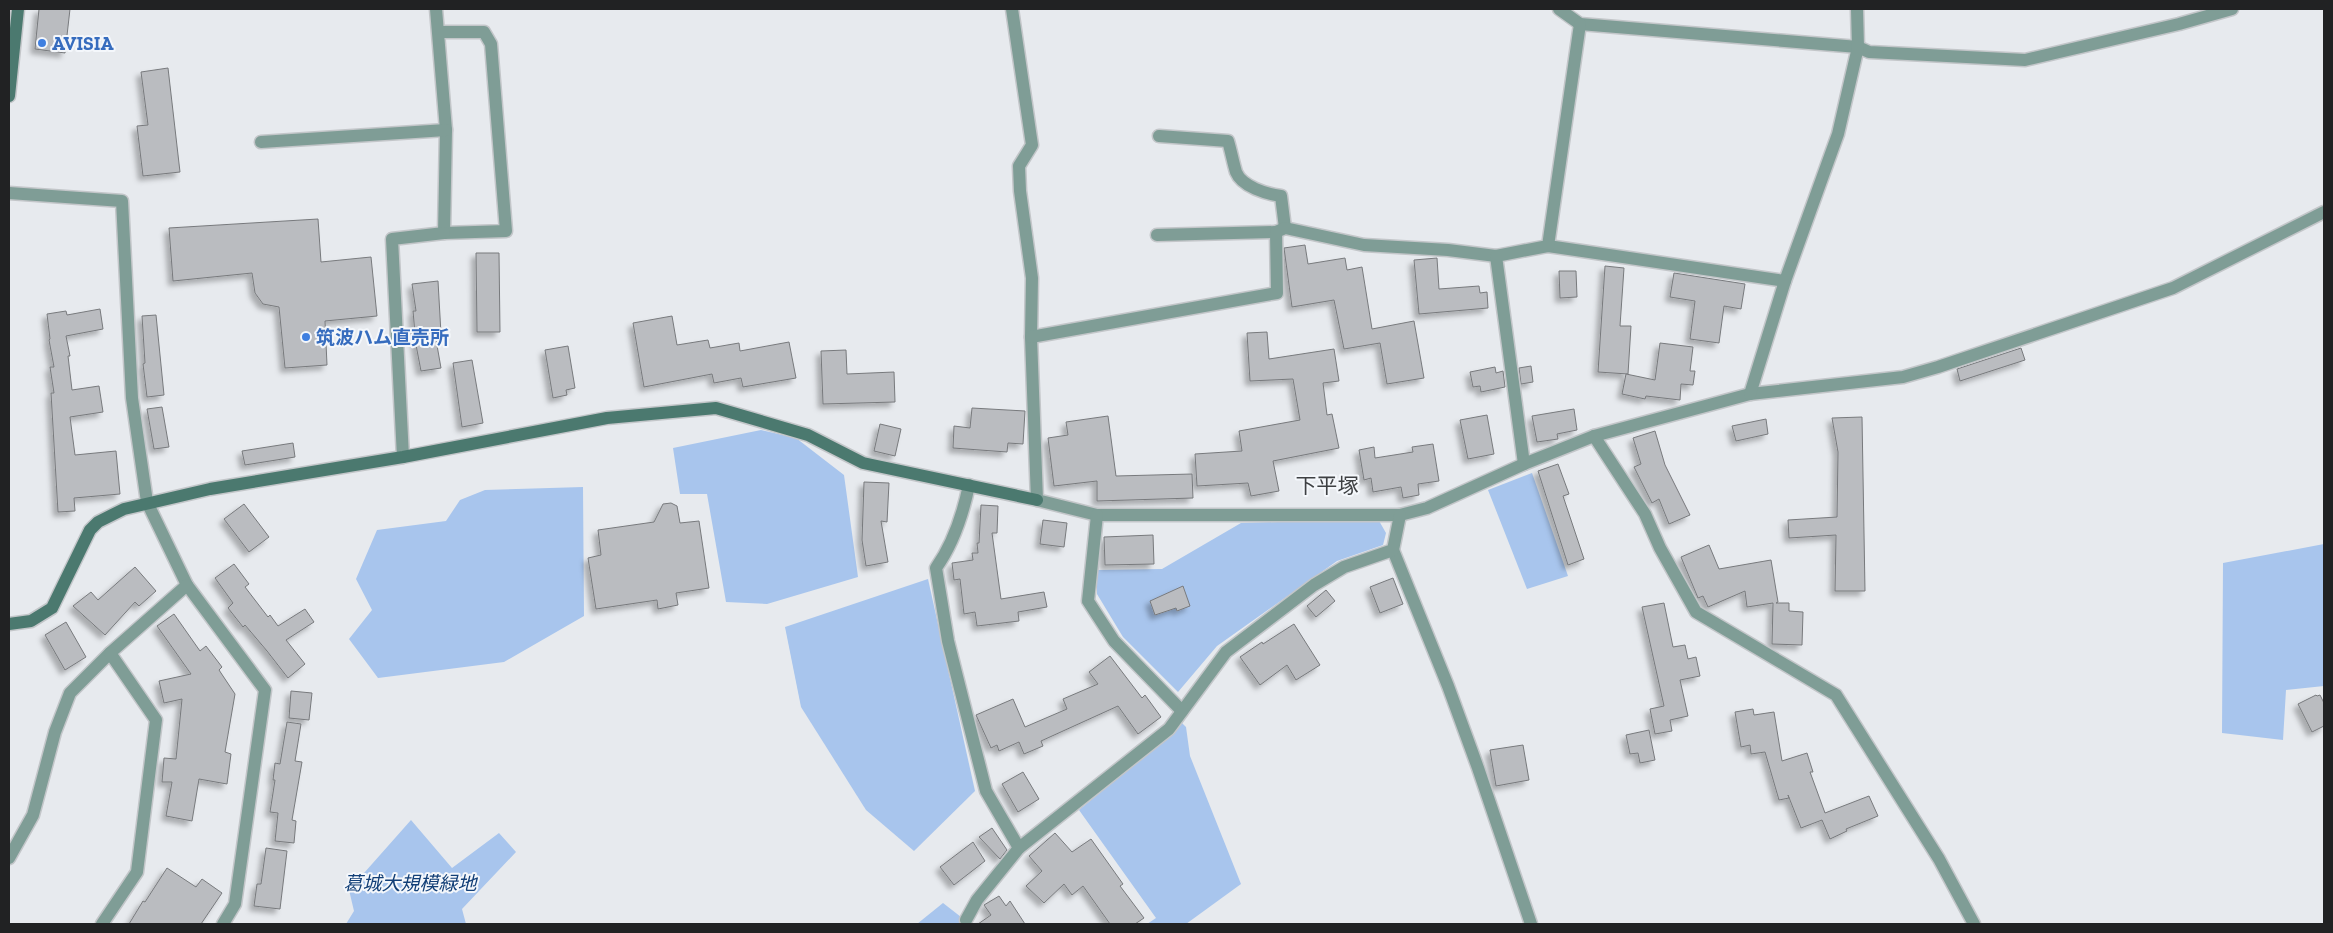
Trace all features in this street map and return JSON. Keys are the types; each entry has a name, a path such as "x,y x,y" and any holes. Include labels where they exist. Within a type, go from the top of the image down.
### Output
{"street":[{"path":"9,90 18,9"},
{"path":"436,9 446,130 444,233"},
{"path":"1012,9 1032,145 1019,166 1020,191 1032,278 1031,337 1037,500"},
{"path":"1559,9 1580,24 1858,47 1868,52 2025,60 2179,24 2232,9"},
{"path":"1750,394 1786,281 1838,134 1858,47 1857,9"},
{"path":"1548,246 1580,24"},
{"path":"403,457 392,239 444,233 506,231 490,44 484,32 439,32"},
{"path":"261,142 446,130"},
{"path":"1031,337 1277,293 1281,196 1270,195 1247,185 1237,175 1228,141 1159,136"},
{"path":"9,193 122,201 132,398 147,502 187,585 265,690 235,904 223,924"},
{"path":"9,624 30,622 52,608 82,543 98,522 109,515 147,502 274,477 403,457 607,418 716,408 808,435 863,463 1097,514 1400,515 1427,508 1524,464 1594,436 1750,394 1903,377 1938,367 2174,288 2324,212"},
{"path":"1157,234 1280,230 1364,245 1448,250 1496,256 1548,246 1786,281"},
{"path":"1496,256 1524,464"},
{"path":"1594,436 1645,514 1660,548 1696,612 1836,695 1939,858 1974,924"},
{"path":"969,485 965,505 948,547 936,568 948,641 986,791 1020,848"},
{"path":"1097,514 1088,601 1114,641 1182,711"},
{"path":"1400,515 1393,550 1478,768 1531,924"},
{"path":"966,920 976,900 1020,848 1169,729 1226,652 1314,585 1344,567 1393,550"},
{"path":"9,858 34,815 56,732 70,694 110,653 187,585"},
{"path":"102,924 137,872 156,720 110,653"}],"green space":[{"path":"761,430 796,438 844,475 858,577 767,604 726,602 707,494 680,494 673,448"},
{"path":"1532,473 1568,576 1527,589 1488,490"},
{"path":"583,487 584,616 504,662 378,678 349,639 372,610 356,579 377,530 446,521 460,500 485,490"},
{"path":"1378,519 1386,533 1383,545 1337,561 1217,646 1178,692 1123,637 1097,594 1097,570 1162,569 1241,523"},
{"path":"2324,544 2324,686 2286,690 2283,740 2222,733 2223,563"},
{"path":"928,579 975,791 914,851 866,810 801,707 785,627"},
{"path":"1181,722 1186,727 1190,756 1241,884 1186,924 1147,924 1156,918 1079,810 1160,743"},
{"name":"葛城大規模緑地","path":"411,820 452,868 499,833 516,852 462,909 466,924 346,924 354,911 349,890"},
{"path":"943,903 970,924 917,924"}],"building":[{"path":"39,9 70,9 65,53 35,49"},
{"path":"168,68 180,172 143,176 137,126 148,125 141,72"},
{"path":"318,219 321,262 371,257 377,316 325,321 327,365 285,368 279,307 263,304 255,293 252,273 173,281 169,228"},
{"path":"1305,245 1308,264 1345,258 1347,270 1362,267 1372,329 1414,321 1424,378 1387,384 1380,343 1344,349 1334,300 1292,307 1284,248"},
{"path":"476,253 499,253 500,332 477,332"},
{"path":"1437,258 1439,289 1479,286 1480,293 1487,292 1488,308 1419,314 1414,260"},
{"path":"1605,266 1624,268 1620,326 1631,326 1628,374 1598,372"},
{"path":"1559,271 1576,271 1577,297 1560,298"},
{"path":"1674,273 1745,284 1741,309 1724,306 1719,343 1690,339 1695,301 1670,297"},
{"path":"438,281 441,334 435,334 441,368 421,371 416,345 413,311 416,311 412,284"},
{"path":"100,309 103,329 66,336 70,356 68,356 72,390 99,386 103,412 70,417 75,455 116,451 120,494 74,498 75,511 58,512 51,393 54,393 50,367 54,367 47,314 66,311 67,315"},
{"path":"156,315 164,395 147,397 143,364 145,363 142,316"},
{"path":"672,316 677,345 708,340 710,348 739,343 740,351 789,342 796,378 743,387 741,378 714,383 712,374 644,387 633,323"},
{"path":"1267,332 1269,359 1334,349 1339,381 1323,383 1327,415 1332,414 1339,448 1273,461 1279,491 1251,496 1248,483 1197,486 1195,454 1242,451 1239,431 1300,420 1293,379 1250,381 1247,333"},
{"path":"1660,343 1693,347 1690,371 1695,371 1693,385 1681,384 1680,400 1646,396 1645,399 1622,394 1626,374 1655,380"},
{"path":"568,346 575,388 566,390 567,395 553,398 545,350"},
{"path":"2021,348 2025,360 1960,381 1957,369"},
{"path":"846,350 847,374 894,372 895,402 823,404 821,351"},
{"path":"472,360 483,423 462,427 453,363"},
{"path":"1531,366 1533,382 1521,384 1519,368"},
{"path":"1495,367 1496,373 1503,371 1505,387 1481,392 1480,386 1473,387 1470,372"},
{"path":"162,407 169,447 154,449 147,409"},
{"path":"972,408 1025,411 1023,444 1008,443 1007,452 953,448 954,426 970,428"},
{"path":"1574,409 1577,430 1557,434 1558,439 1537,442 1532,416"},
{"path":"1487,415 1494,454 1468,459 1460,420"},
{"path":"1108,416 1116,476 1192,474 1193,498 1097,501 1097,481 1054,486 1048,438 1068,435 1066,422"},
{"path":"1862,417 1865,591 1835,591 1836,535 1789,538 1788,520 1837,517 1838,452 1832,418"},
{"path":"1766,419 1768,434 1736,441 1732,426"},
{"path":"880,424 901,429 895,456 874,451"},
{"path":"1655,431 1665,465 1690,515 1669,524 1659,499 1652,503 1634,467 1641,464 1633,438"},
{"path":"293,443 295,457 245,465 242,451"},
{"path":"1433,444 1439,481 1418,484 1419,495 1403,498 1401,487 1373,492 1371,478 1364,480 1359,450 1374,447 1375,458 1413,452 1412,447"},
{"path":"1558,464 1569,494 1563,496 1584,559 1568,565 1538,471"},
{"path":"864,482 889,483 887,522 881,521 888,562 866,566 862,540"},
{"path":"671,503 677,506 680,523 699,521 709,588 676,593 678,605 658,609 657,600 596,609 588,558 601,555 598,530 654,522 663,504"},
{"path":"244,504 269,537 249,552 224,519"},
{"path":"981,505 998,506 997,533 992,533 1001,599 1044,592 1047,607 1018,612 1019,621 977,626 975,612 964,614 960,579 954,580 952,563 973,560 972,553 978,553 977,543 979,543"},
{"path":"1043,520 1067,523 1064,547 1040,544"},
{"path":"1153,535 1154,564 1105,565 1104,537"},
{"path":"1709,545 1719,569 1771,560 1778,602 1776,603 1789,603 1789,611 1803,612 1802,645 1772,644 1773,603 1747,607 1745,591 1708,607 1703,596 1698,598 1681,557"},
{"path":"234,564 249,584 245,587 268,617 270,615 278,626 305,609 314,622 286,640 305,664 288,678 245,625 243,627 228,608 233,603 215,578"},
{"path":"135,567 156,591 139,606 135,602 105,635 73,606 91,592 98,600"},
{"path":"1393,578 1403,604 1380,613 1370,587"},
{"path":"1183,586 1190,606 1177,611 1176,608 1155,615 1150,601"},
{"path":"1326,590 1335,601 1316,617 1307,606"},
{"path":"1664,603 1673,647 1685,645 1688,659 1696,657 1700,676 1680,680 1688,716 1670,720 1672,731 1655,734 1650,709 1664,706 1642,607"},
{"path":"174,614 200,651 206,646 222,667 219,670 235,694 225,752 231,754 227,784 199,779 192,821 166,816 172,782 162,782 164,758 176,759 182,699 164,703 159,681 191,674 157,626"},
{"path":"66,622 86,657 65,670 45,635"},
{"path":"1294,624 1320,665 1296,680 1287,665 1260,685 1240,657"},
{"path":"1110,656 1142,698 1145,695 1161,717 1138,734 1118,706 1041,741 1043,746 1024,754 1019,742 999,751 997,745 991,748 976,715 1013,699 1025,727 1067,709 1063,699 1098,684 1089,672"},
{"path":"291,691 312,693 309,720 289,718"},
{"path":"2316,695 2320,695 2324,703 2324,726 2312,732 2298,704"},
{"path":"1753,709 1754,715 1774,712 1782,761 1807,753 1813,772 1810,772 1825,813 1869,796 1878,816 1846,829 1847,831 1830,839 1822,820 1801,828 1788,795 1789,798 1779,800 1765,752 1751,754 1750,745 1741,747 1735,712"},
{"path":"287,722 301,724 295,761 302,762 292,820 296,821 294,843 275,841 278,813 270,812 275,780 273,780 275,763 280,764"},
{"path":"1649,730 1655,760 1640,763 1638,753 1630,754 1626,735"},
{"path":"1523,745 1529,780 1496,786 1490,750"},
{"path":"1023,772 1039,799 1018,812 1002,784"},
{"path":"992,828 1007,850 1000,859 979,837"},
{"path":"1055,833 1072,852 1091,839 1123,884 1120,886 1144,918 1135,924 1110,924 1083,886 1072,895 1064,884 1044,903 1026,886 1042,871 1029,856"},
{"path":"973,842 985,861 954,885 940,867"},
{"path":"266,848 287,851 280,909 254,906 257,884 261,884"},
{"path":"167,868 196,887 202,879 222,893 201,924 129,924 143,901 145,902"},
{"path":"999,896 1006,906 1010,901 1025,924 978,924 991,915 984,905"}],"place":[{"name":"AVISIA","path":"42,43"},
{"name":"筑波ハム直売所","path":"306,337"}],"district":[{"name":"下平塚","path":"1327,485"}]}
